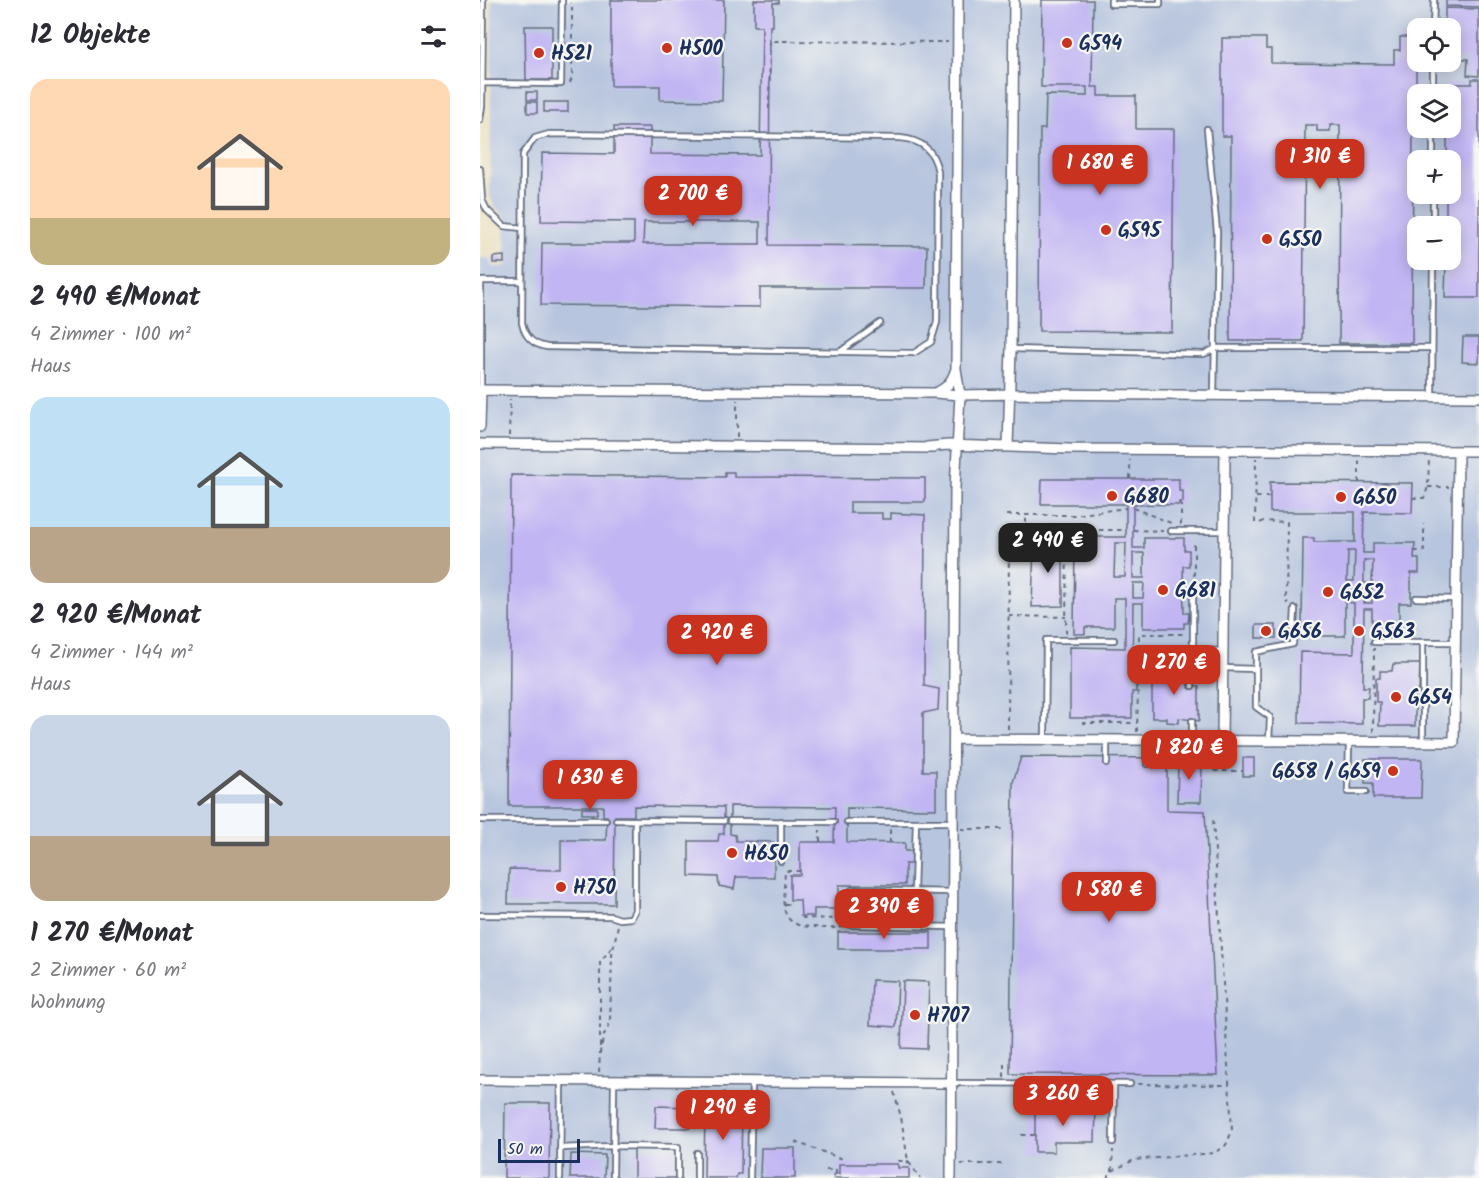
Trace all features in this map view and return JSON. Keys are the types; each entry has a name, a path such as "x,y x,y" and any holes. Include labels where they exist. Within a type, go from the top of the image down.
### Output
{"street":[{"path":"951,1178 955,488 960,395 956,369 958,0"},
{"path":"1008,447 1014,0"},
{"path":"935,393 944,389 951,382 956,369"},
{"path":"480,427 480,390 1479,397"},
{"path":"480,444 927,447 948,445 1070,449 1479,451"},
{"path":"1222,741 1225,449"},
{"path":"954,739 1454,742 1458,451"},
{"path":"480,1080 951,1083"}],"lane":[{"path":"480,120 483,83 483,0"},
{"path":"483,83 561,84 562,0"},
{"path":"1111,0 1111,4 1160,4 1160,0"},
{"path":"1434,0 1434,18"},
{"path":"1207,129 1217,232 1214,395"},
{"path":"540,135 758,136 914,140 930,150 938,172 937,322 934,336 927,346 914,353 664,351 542,347 530,340 523,329 522,228 523,154 531,142 540,135"},
{"path":"480,169 482,200 487,210 504,226 522,228"},
{"path":"1432,270 1432,396"},
{"path":"480,390 480,281 522,281"},
{"path":"841,351 880,323"},
{"path":"1011,349 1204,354 1216,348 1432,348"},
{"path":"1171,531 1224,531"},
{"path":"1192,686 1193,591"},
{"path":"1416,598 1456,599"},
{"path":"1269,742 1270,717 1256,707 1256,652 1293,644 1295,609"},
{"path":"1045,740 1046,640 1114,640"},
{"path":"1374,642 1455,642"},
{"path":"1423,742 1424,642"},
{"path":"1193,650 1223,651"},
{"path":"1223,668 1256,669"},
{"path":"1192,721 1192,741"},
{"path":"1107,740 1107,763"},
{"path":"1147,764 1148,741"},
{"path":"1349,742 1348,792 1366,792"},
{"path":"480,820 606,820"},
{"path":"616,820 834,822"},
{"path":"480,915 611,916 620,920 631,918 634,910 635,820"},
{"path":"781,821 781,861"},
{"path":"847,822 953,822"},
{"path":"914,891 916,822"},
{"path":"952,927 851,922 852,890 953,891"},
{"path":"560,1178 561,1080"},
{"path":"614,1081 614,1178"},
{"path":"750,1178 752,1082"},
{"path":"951,1083 1130,1084"},
{"path":"1113,1084 1113,1142"},
{"path":"560,1148 678,1147 678,1178"},
{"path":"697,1153 697,1178"}],"path":[{"path":"769,109 770,41 958,42"},
{"path":"509,444 510,391"},
{"path":"737,392 737,446"},
{"path":"1130,448 1130,479"},
{"path":"1256,449 1256,523"},
{"path":"1359,450 1359,483"},
{"path":"1412,498 1424,498 1428,487 1429,450"},
{"path":"1428,487 1441,487"},
{"path":"1256,497 1270,497"},
{"path":"1181,501 1181,531"},
{"path":"1007,516 1074,516 1126,508"},
{"path":"1133,508 1171,523 1171,531 1133,530"},
{"path":"1023,540 1026,537 1026,515"},
{"path":"1260,523 1263,521 1287,522 1286,601 1295,609"},
{"path":"1414,551 1424,551 1424,524"},
{"path":"1066,640 1067,530 1126,530"},
{"path":"1193,591 1194,531"},
{"path":"1008,739 1009,533"},
{"path":"1009,616 1066,617"},
{"path":"1137,741 1139,634 1193,634"},
{"path":"1373,742 1374,642"},
{"path":"1082,723 1137,723"},
{"path":"1191,760 1214,760"},
{"path":"1214,771 1243,771"},
{"path":"1107,1178 1112,1171 1134,1160 1214,1153 1226,1144 1232,1131 1213,818"},
{"path":"820,822 820,842"},
{"path":"890,822 890,843"},
{"path":"966,828 1006,829"},
{"path":"800,871 785,871 784,904 787,916 795,925 837,928 851,922"},
{"path":"784,904 793,904"},
{"path":"803,916 803,918 851,922"},
{"path":"600,1052 610,1023 613,946 620,920"},
{"path":"599,1081 599,962 613,946"},
{"path":"1004,1064 1004,1083"},
{"path":"723,1105 724,1082"},
{"path":"894,1083 894,1094 901,1117 909,1161 920,1178"},
{"path":"1130,1084 1229,1085"},
{"path":"1021,1135 1035,1135"},
{"path":"795,1142 843,1159"},
{"path":"1112,1171 1113,1142"},
{"path":"898,1161 909,1161"},
{"path":"907,1168 909,1161"},
{"path":"968,1164 1004,1164"},
{"path":"826,1170 836,1170 836,1174"}],"shaded area":[{"path":"492,0 1479,0 1479,1178 480,1178 480,258 489,258 492,267 506,266 505,217 494,206 490,196"}],"building":[{"name":"H500","path":"611,0 724,0 722,101 660,100 660,86 611,86"},
{"path":"754,0 779,0 779,3 773,3 773,26 770,26 769,245 927,246 926,288 760,288 760,307 541,305 542,243 634,243 634,222 541,221 542,153 614,154 614,127 650,127 650,154 760,155 762,26 754,26","holes":["644,222 760,222 760,244 643,244"]},
{"name":"G595","path":"1042,0 1093,0 1092,87 1098,87 1098,96 1136,96 1136,129 1174,129 1172,332 1039,331 1040,129 1045,129 1046,95 1087,96 1087,87 1041,87"},
{"path":"1446,0 1479,0 1479,7 1446,6"},
{"path":"1445,8 1479,9 1479,76 1467,75 1468,59 1461,59 1461,18 1445,18"},
{"name":"H521","path":"525,26 552,26 552,80 526,80"},
{"name":"G550","path":"1400,37 1407,37 1407,72 1416,72 1416,84 1407,84 1407,138 1413,138 1413,150 1407,150 1407,204 1413,204 1413,216 1407,216 1407,270 1412,270 1412,343 1339,343 1340,125 1330,125 1330,131 1317,131 1317,125 1305,125 1303,341 1230,341 1231,136 1222,136 1222,38 1266,38 1266,49 1271,49 1271,63 1394,64 1394,50 1400,50"},
{"path":"1472,79 1479,79 1479,298 1445,298 1446,270 1461,270 1461,216 1446,216 1446,204 1461,204 1461,150 1447,150 1447,138 1461,138 1461,84 1472,84"},
{"path":"527,92 537,92 537,100 527,100"},
{"path":"527,102 537,102 537,113 527,113"},
{"path":"544,102 568,102 568,112 544,112"},
{"path":"504,256 504,263 493,263 493,257"},
{"path":"1463,337 1479,337 1479,363 1462,362"},
{"path":"725,472 734,472 734,477 925,478 925,502 850,502 850,513 882,513 882,519 891,519 891,513 925,515 924,686 939,689 938,710 923,713 923,771 936,771 936,809 847,808 847,842 905,843 905,851 913,851 913,864 905,864 905,885 839,885 839,909 814,909 814,916 801,916 800,900 790,900 790,875 800,875 800,842 834,842 835,807 730,806 730,834 735,835 736,841 774,842 774,877 736,877 734,889 719,886 718,877 689,876 689,841 718,841 719,834 724,834 724,807 634,806 634,816 615,816 614,904 508,904 509,869 561,870 561,840 606,840 607,816 603,816 603,806 509,806 511,475 725,477"},
{"path":"1042,479 1179,479 1179,491 1183,491 1183,502 1179,502 1179,505 1133,504 1133,548 1144,548 1144,538 1184,538 1184,550 1189,550 1189,566 1183,566 1184,613 1189,613 1188,623 1184,623 1184,628 1143,628 1143,603 1133,603 1132,683 1136,683 1136,692 1132,692 1132,718 1070,718 1070,647 1125,648 1125,598 1114,598 1114,627 1085,627 1085,634 1074,634 1075,537 1126,537 1126,504 1041,504","holes":["1115,543 1126,543 1125,577 1114,577","1133,553 1144,553 1144,578 1133,578","1133,583 1144,583 1143,598 1133,598"]},
{"path":"1270,482 1413,483 1412,513 1364,512 1363,553 1373,553 1373,543 1415,543 1414,559 1419,559 1419,573 1411,573 1411,603 1399,603 1399,636 1372,636 1372,609 1364,609 1363,687 1369,687 1368,698 1362,698 1362,724 1299,723 1300,652 1354,653 1354,603 1345,602 1345,636 1315,636 1316,628 1302,628 1303,538 1314,538 1314,542 1355,542 1355,512 1270,512","holes":["1348,551 1355,551 1354,581 1347,581","1364,560 1373,560 1372,583 1364,583","1364,589 1372,589 1372,603 1364,603"]},
{"path":"1034,541 1063,541 1063,606 1032,607"},
{"name":"G656","path":"1256,625 1276,625 1276,638 1256,638"},
{"path":"1178,652 1188,652 1188,666 1178,666"},
{"name":"G654","path":"1393,664 1420,664 1419,691 1415,691 1415,726 1379,726 1380,702 1376,702 1376,678 1380,678 1380,671 1392,671"},
{"path":"1152,670 1188,670 1188,686 1199,686 1199,721 1179,718 1179,723 1167,722 1167,718 1152,718"},
{"path":"1021,757 1167,758 1167,810 1205,811 1218,1075 1010,1074 1013,782"},
{"path":"1181,757 1191,757 1191,762 1202,763 1201,802 1177,802 1178,762 1181,762"},
{"path":"1243,758 1254,758 1254,776 1243,776"},
{"name":"G658 / G659","path":"1365,759 1422,759 1421,798 1373,798 1373,783 1365,783"},
{"path":"582,808 597,808 597,814 582,814"},
{"path":"871,897 912,898 912,922 871,922"},
{"path":"838,932 931,932 931,949 838,949"},
{"name":"H707","path":"872,980 898,981 896,1027 870,1025"},
{"name":"H707","path":"903,981 929,982 927,1049 901,1048"},
{"path":"505,1103 550,1103 549,1178 504,1178"},
{"path":"705,1105 742,1105 741,1174 737,1174 736,1178 704,1178"},
{"path":"656,1106 690,1107 690,1128 655,1128"},
{"path":"1035,1108 1096,1108 1095,1142 1054,1142 1054,1152 1035,1152"},
{"path":"761,1148 795,1148 795,1178 760,1178"},
{"path":"634,1149 675,1149 675,1178 634,1178"},
{"path":"571,1154 605,1155 604,1178 570,1178"},
{"path":"839,1164 898,1164 898,1168 909,1168 909,1178 834,1178 834,1174 839,1174"}],"place":[{"name":"G594","path":"1067,43"},
{"name":"H500","path":"667,48"},
{"name":"H521","path":"539,53"},
{"name":"G595","path":"1106,230"},
{"name":"G550","path":"1267,239"},
{"name":"G680","path":"1112,496"},
{"name":"G650","path":"1341,497"},
{"name":"G681","path":"1163,590"},
{"name":"G652","path":"1328,592"},
{"name":"G656","path":"1266,631"},
{"name":"G563","path":"1359,631"},
{"name":"G654","path":"1396,697"},
{"name":"G658 / G659","path":"1393,771"},
{"name":"H650","path":"732,853"},
{"name":"H750","path":"561,887"},
{"name":"H707","path":"915,1015"}]}
